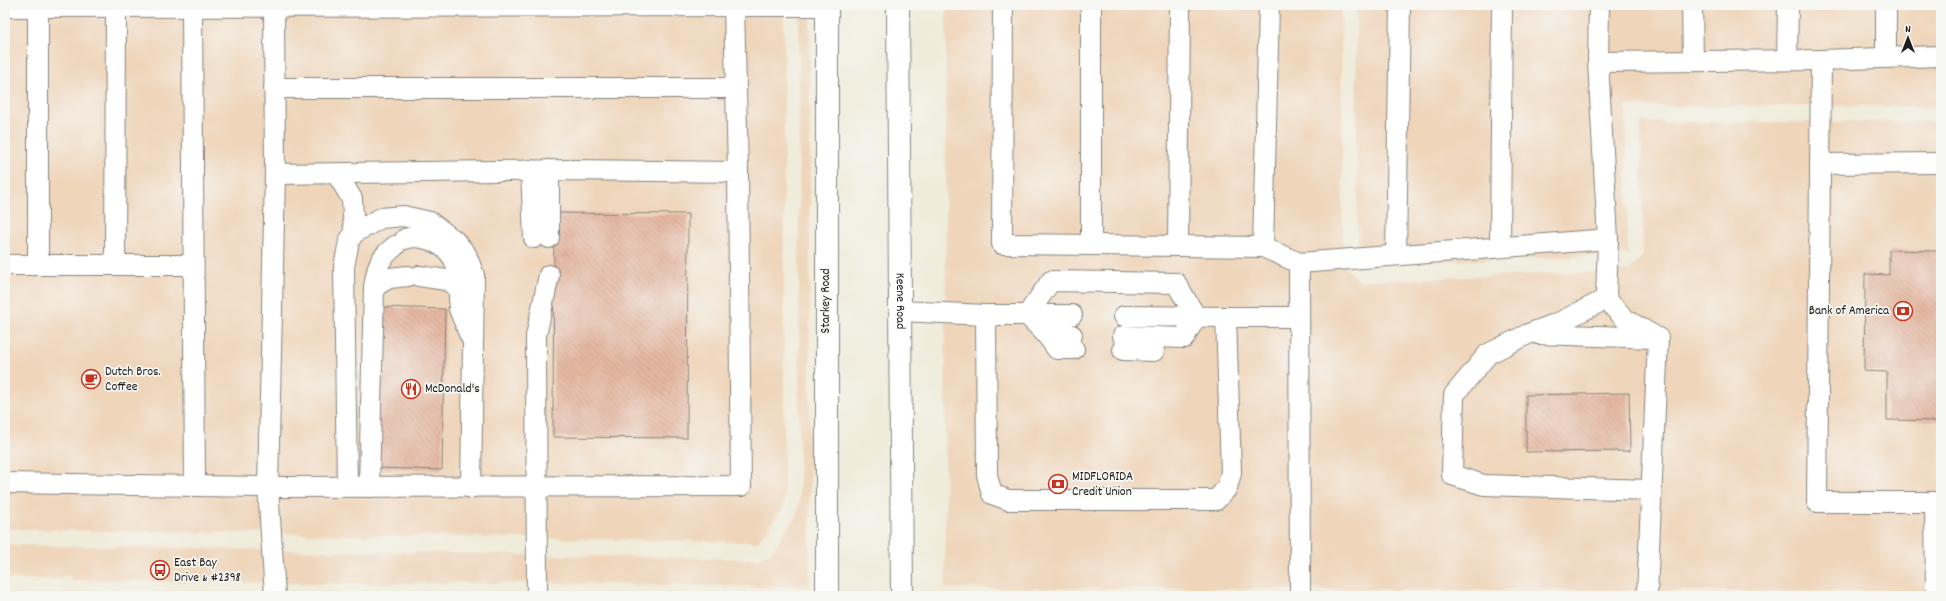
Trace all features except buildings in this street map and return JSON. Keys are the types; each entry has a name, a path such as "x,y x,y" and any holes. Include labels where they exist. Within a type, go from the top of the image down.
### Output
{"main road":[{"name":"Keene Road","path":"898,5 902,596"},
{"name":"Starkey Road","path":"827,6 827,596"}],"lane":[{"path":"1003,5 1002,244 1263,247 1299,263 1608,239"},
{"path":"1091,5 1091,245"},
{"path":"1178,246 1180,5"},
{"path":"1263,247 1269,5"},
{"path":"1396,255 1400,5"},
{"path":"1500,247 1502,5"},
{"path":"1599,5 1598,62 1608,239 1606,299 1626,320 1658,338"},
{"path":"1692,5 1693,61"},
{"path":"1786,60 1788,5"},
{"path":"1886,5 1886,58"},
{"path":"5,483 471,488 741,486 738,172 734,6"},
{"path":"5,8 827,6"},
{"path":"38,8 38,266"},
{"path":"116,8 116,266"},
{"path":"192,8 192,266 195,486"},
{"path":"274,8 275,174 268,487 275,596"},
{"path":"1598,62 1821,60 1941,56"},
{"path":"1821,60 1817,502 1938,502 1936,596"},
{"path":"274,88 736,88"},
{"path":"1820,164 1941,162"},
{"path":"275,174 540,170 738,172"},
{"path":"540,170 542,238"},
{"path":"338,174 352,199 354,233"},
{"path":"347,486 344,267 348,241 354,233 381,218 403,216 430,222 454,240 466,254 474,275 471,488"},
{"path":"369,487 374,286 378,263 385,254 410,237 426,238 442,247 455,263 459,286 459,309 473,345"},
{"path":"1299,263 1300,596"},
{"path":"5,266 192,266"},
{"path":"537,596 538,487 536,336 542,307 542,275"},
{"path":"374,286 389,278 414,276 446,280 459,286"},
{"path":"1026,315 1052,281 1176,283 1196,317"},
{"path":"1606,299 1560,322 1528,334 1488,354 1454,394 1452,476 1484,485 1650,490"},
{"path":"900,311 986,315 1026,315 1072,333 1046,334 1026,315"},
{"path":"986,315 987,475 992,494 1008,500 1216,500 1227,488 1231,473 1226,317"},
{"path":"1124,316 1299,317"},
{"path":"1123,343 1173,351 1184,338 1196,317"},
{"path":"1528,334 1658,338"},
{"path":"1647,596 1650,490 1658,338"}],"shaded area":[{"path":"5,5 784,5 784,506 758,542 5,529"},
{"path":"799,5 810,5 810,587 537,583 275,583 71,580 70,575 56,579 5,579 5,545 758,559 770,553 796,515 799,506"},
{"path":"946,5 1341,5 1343,264 1358,281 1629,271 1643,255 1641,122 1941,122 1941,586 1931,592 945,588"},
{"path":"1356,5 1941,5 1941,106 1626,106 1628,255 1358,264"}],"place":[{"name":"Bank of America","path":"1903,311"},
{"name":"Dutch Bros. Coffee","path":"91,379"},
{"name":"McDonald's","path":"411,389"},
{"name":"MIDFLORIDA Credit Union","path":"1058,484"},
{"name":"East Bay Drive & #2398","path":"160,570"}]}
